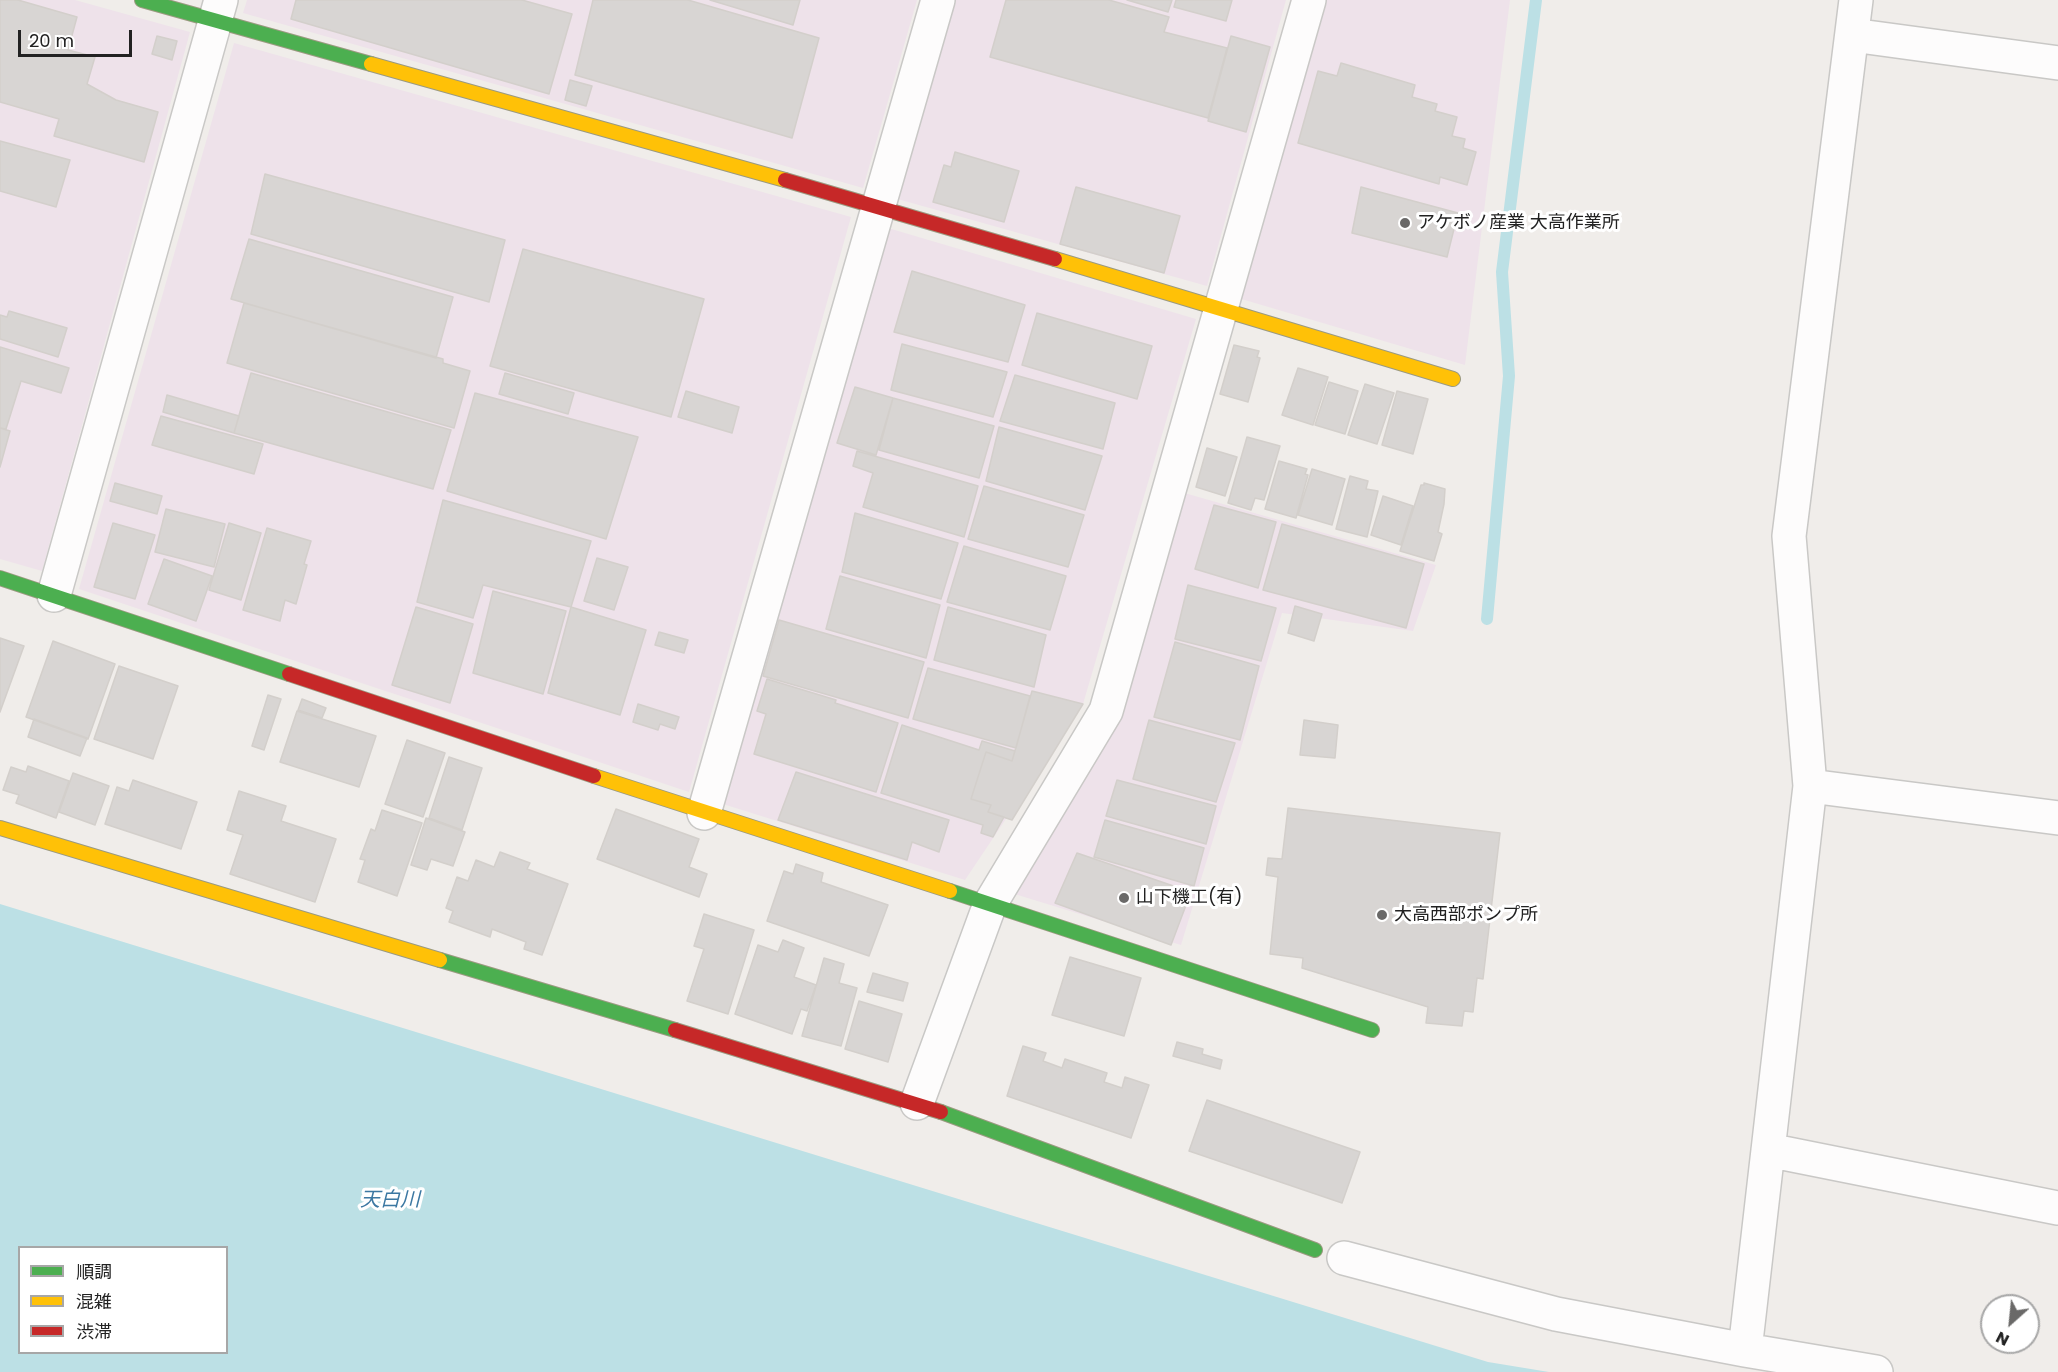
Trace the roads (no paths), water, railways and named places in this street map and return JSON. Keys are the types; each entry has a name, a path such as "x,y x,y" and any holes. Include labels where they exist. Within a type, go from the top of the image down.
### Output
{"street":[{"path":"142,0 218,10 1453,379"},
{"path":"704,813 939,0"},
{"path":"917,1103 990,904 1106,711 1309,0"},
{"path":"1745,1350 1810,786 1789,536 1856,0"},
{"path":"54,594 218,10"},
{"path":"1852,35 2058,63"},
{"path":"0,578 54,594 704,813 990,904 1372,1030"},
{"path":"1810,786 2058,818"},
{"path":"0,828 917,1103 1330,1254 1556,1314 1876,1372"},
{"path":"1768,1150 2058,1208"}],"water":[{"name":"天白川","path":"0,904 1488,1362 1549,1372 0,1372"}],"waterway":[{"path":"1487,619 1509,376 1502,272 1536,0"}],"place":[{"name":"アケボノ産業 大高作業所","path":"1405,223"},
{"name":"山下機工(有)","path":"1124,898"},
{"name":"大高西部ポンプ所","path":"1382,915"}]}
